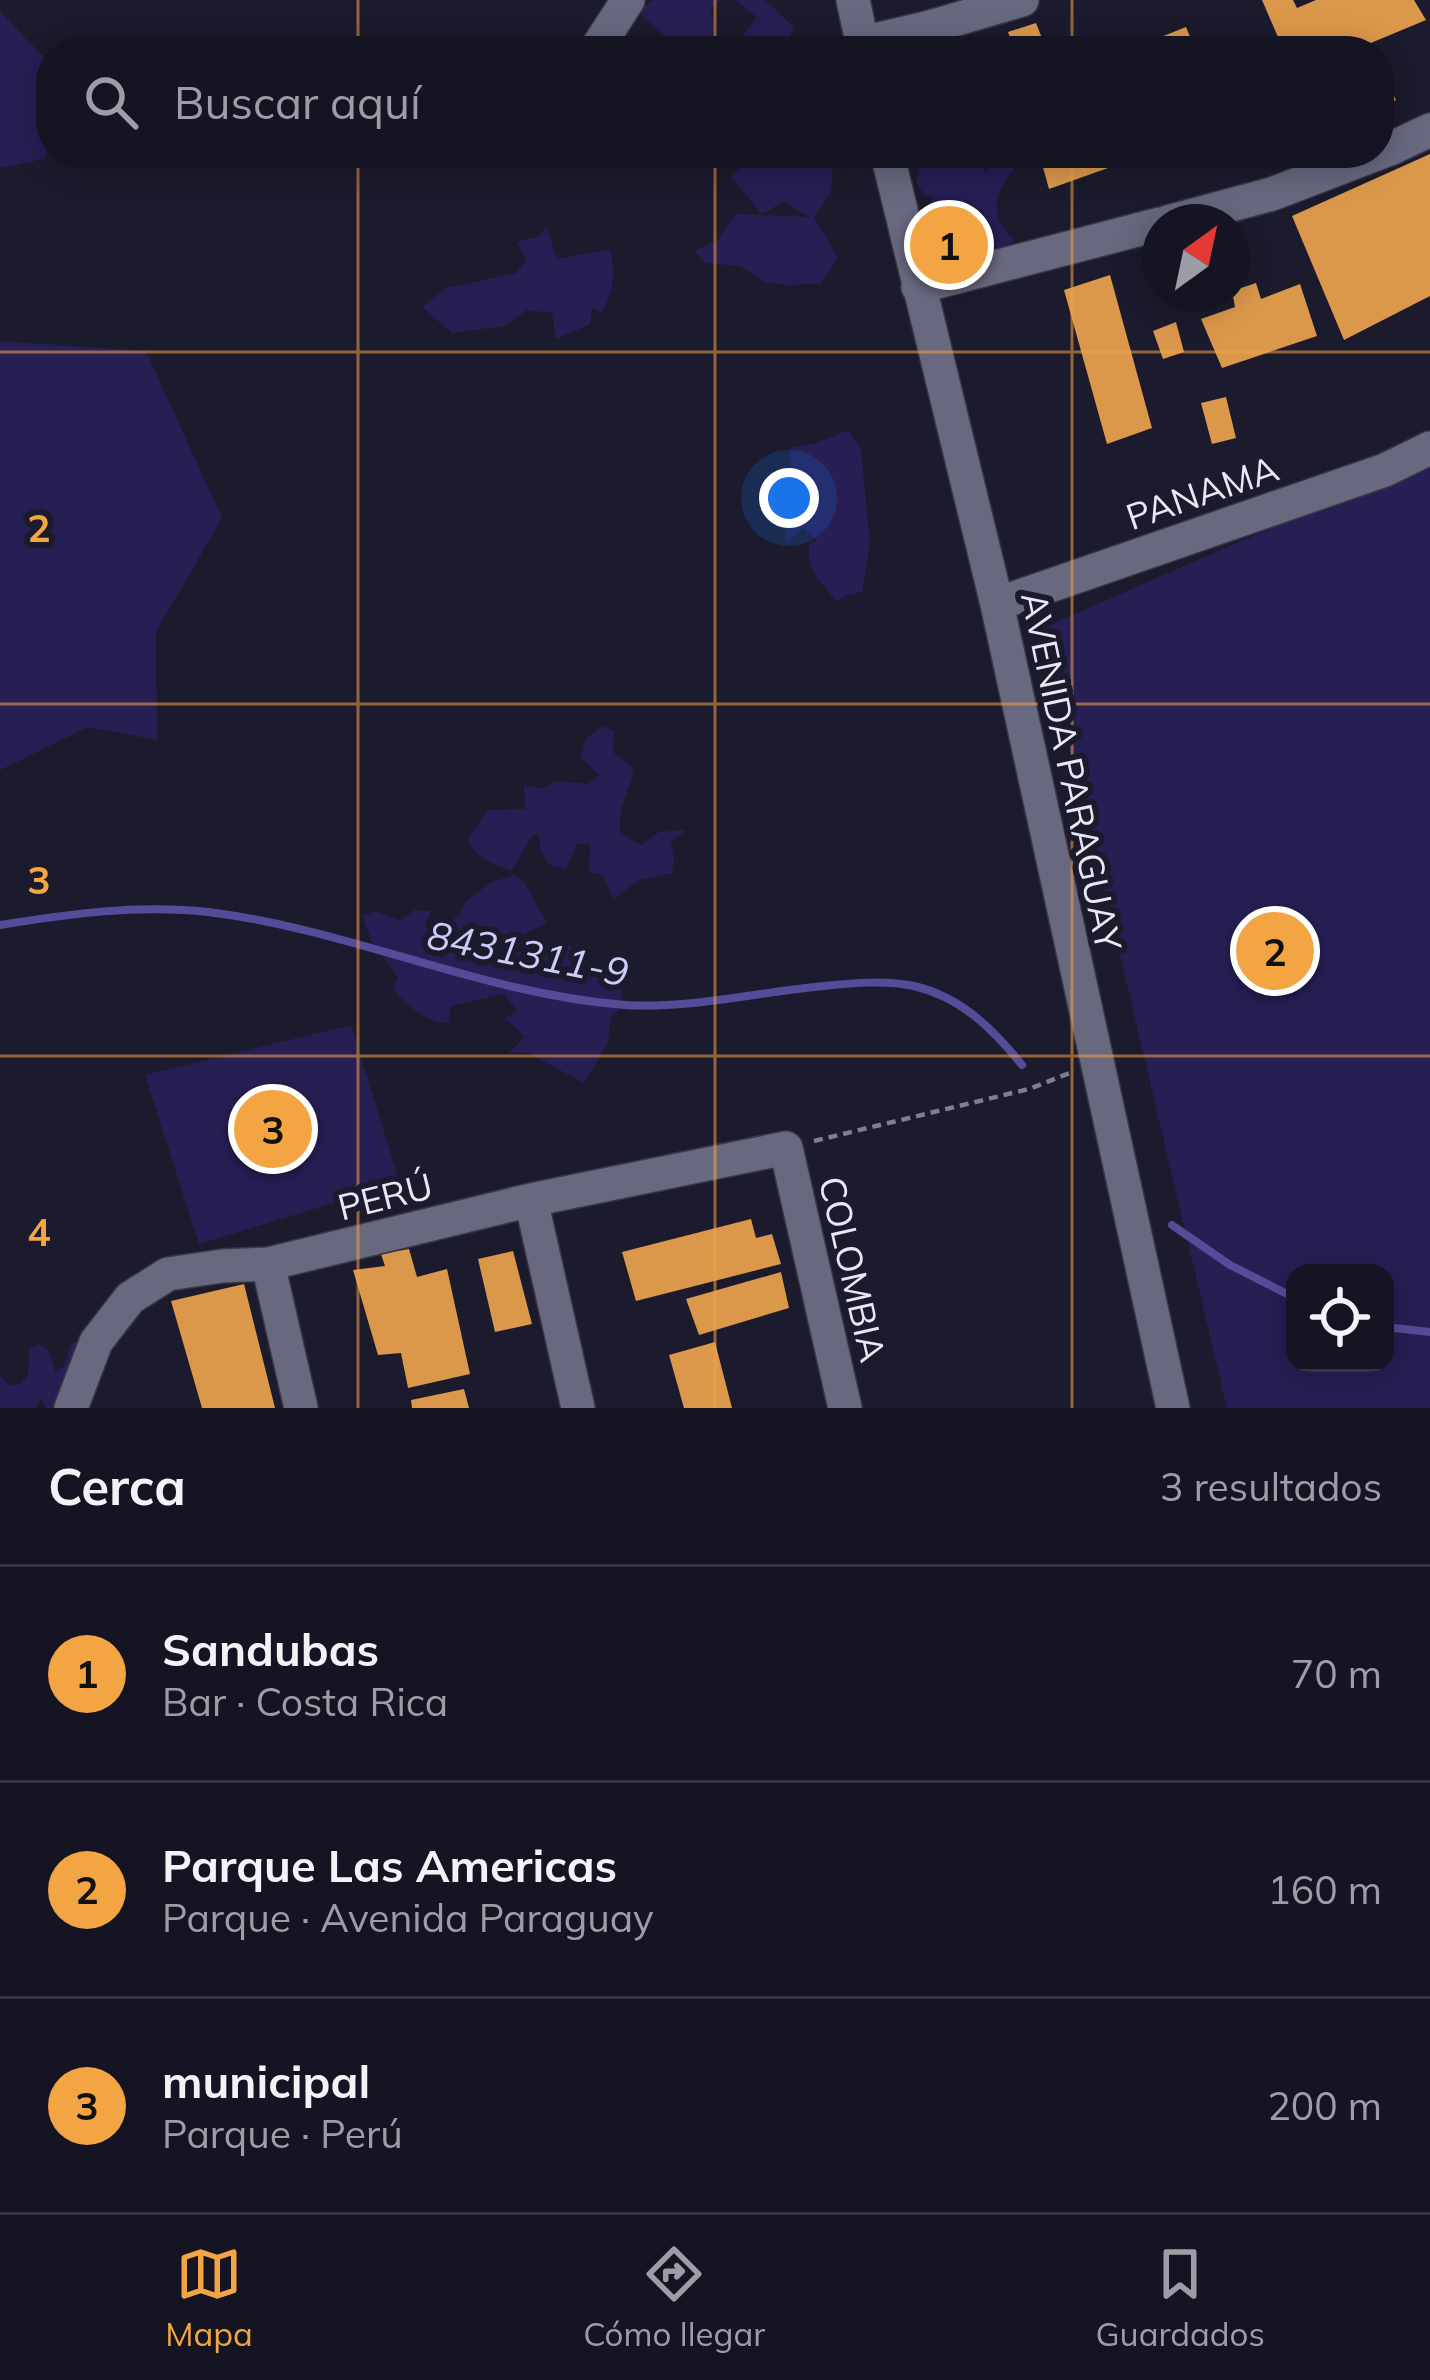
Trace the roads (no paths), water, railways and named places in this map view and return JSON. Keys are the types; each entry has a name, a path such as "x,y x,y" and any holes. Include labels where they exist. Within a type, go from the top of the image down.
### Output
{"street":[{"path":"605,36 628,0"},
{"path":"853,0 860,36"},
{"path":"899,36 1022,0"},
{"path":"1394,147 1430,130"},
{"name":"AVENIDA PARAGUAY","path":"890,168 997,604 1173,1408"},
{"path":"1235,204 1340,168"},
{"path":"918,287 1142,229"},
{"name":"PANAMA","path":"997,604 1385,470 1430,448"},
{"name":"PERÚ","path":"71,1408 96,1342 130,1298 168,1274 268,1264 531,1200 786,1148"},
{"name":"COLOMBIA","path":"786,1148 845,1408"},
{"path":"531,1200 578,1408"},
{"path":"268,1264 302,1408"}],"waterway":[{"name":"8431311-9","path":"0,925 130,910 208,912 313,932 519,988 625,1005 700,1002 846,984 903,984 961,1006 1022,1065"},
{"name":"8431311-9","path":"1172,1225 1230,1265 1286,1293"},
{"name":"8431311-9","path":"1394,1328 1430,1332"}],"place":[{"name":"Sandubas","path":"949,245"},
{"name":"Parque Las Americas","path":"1275,951"},
{"name":"municipal","path":"273,1129"}]}
